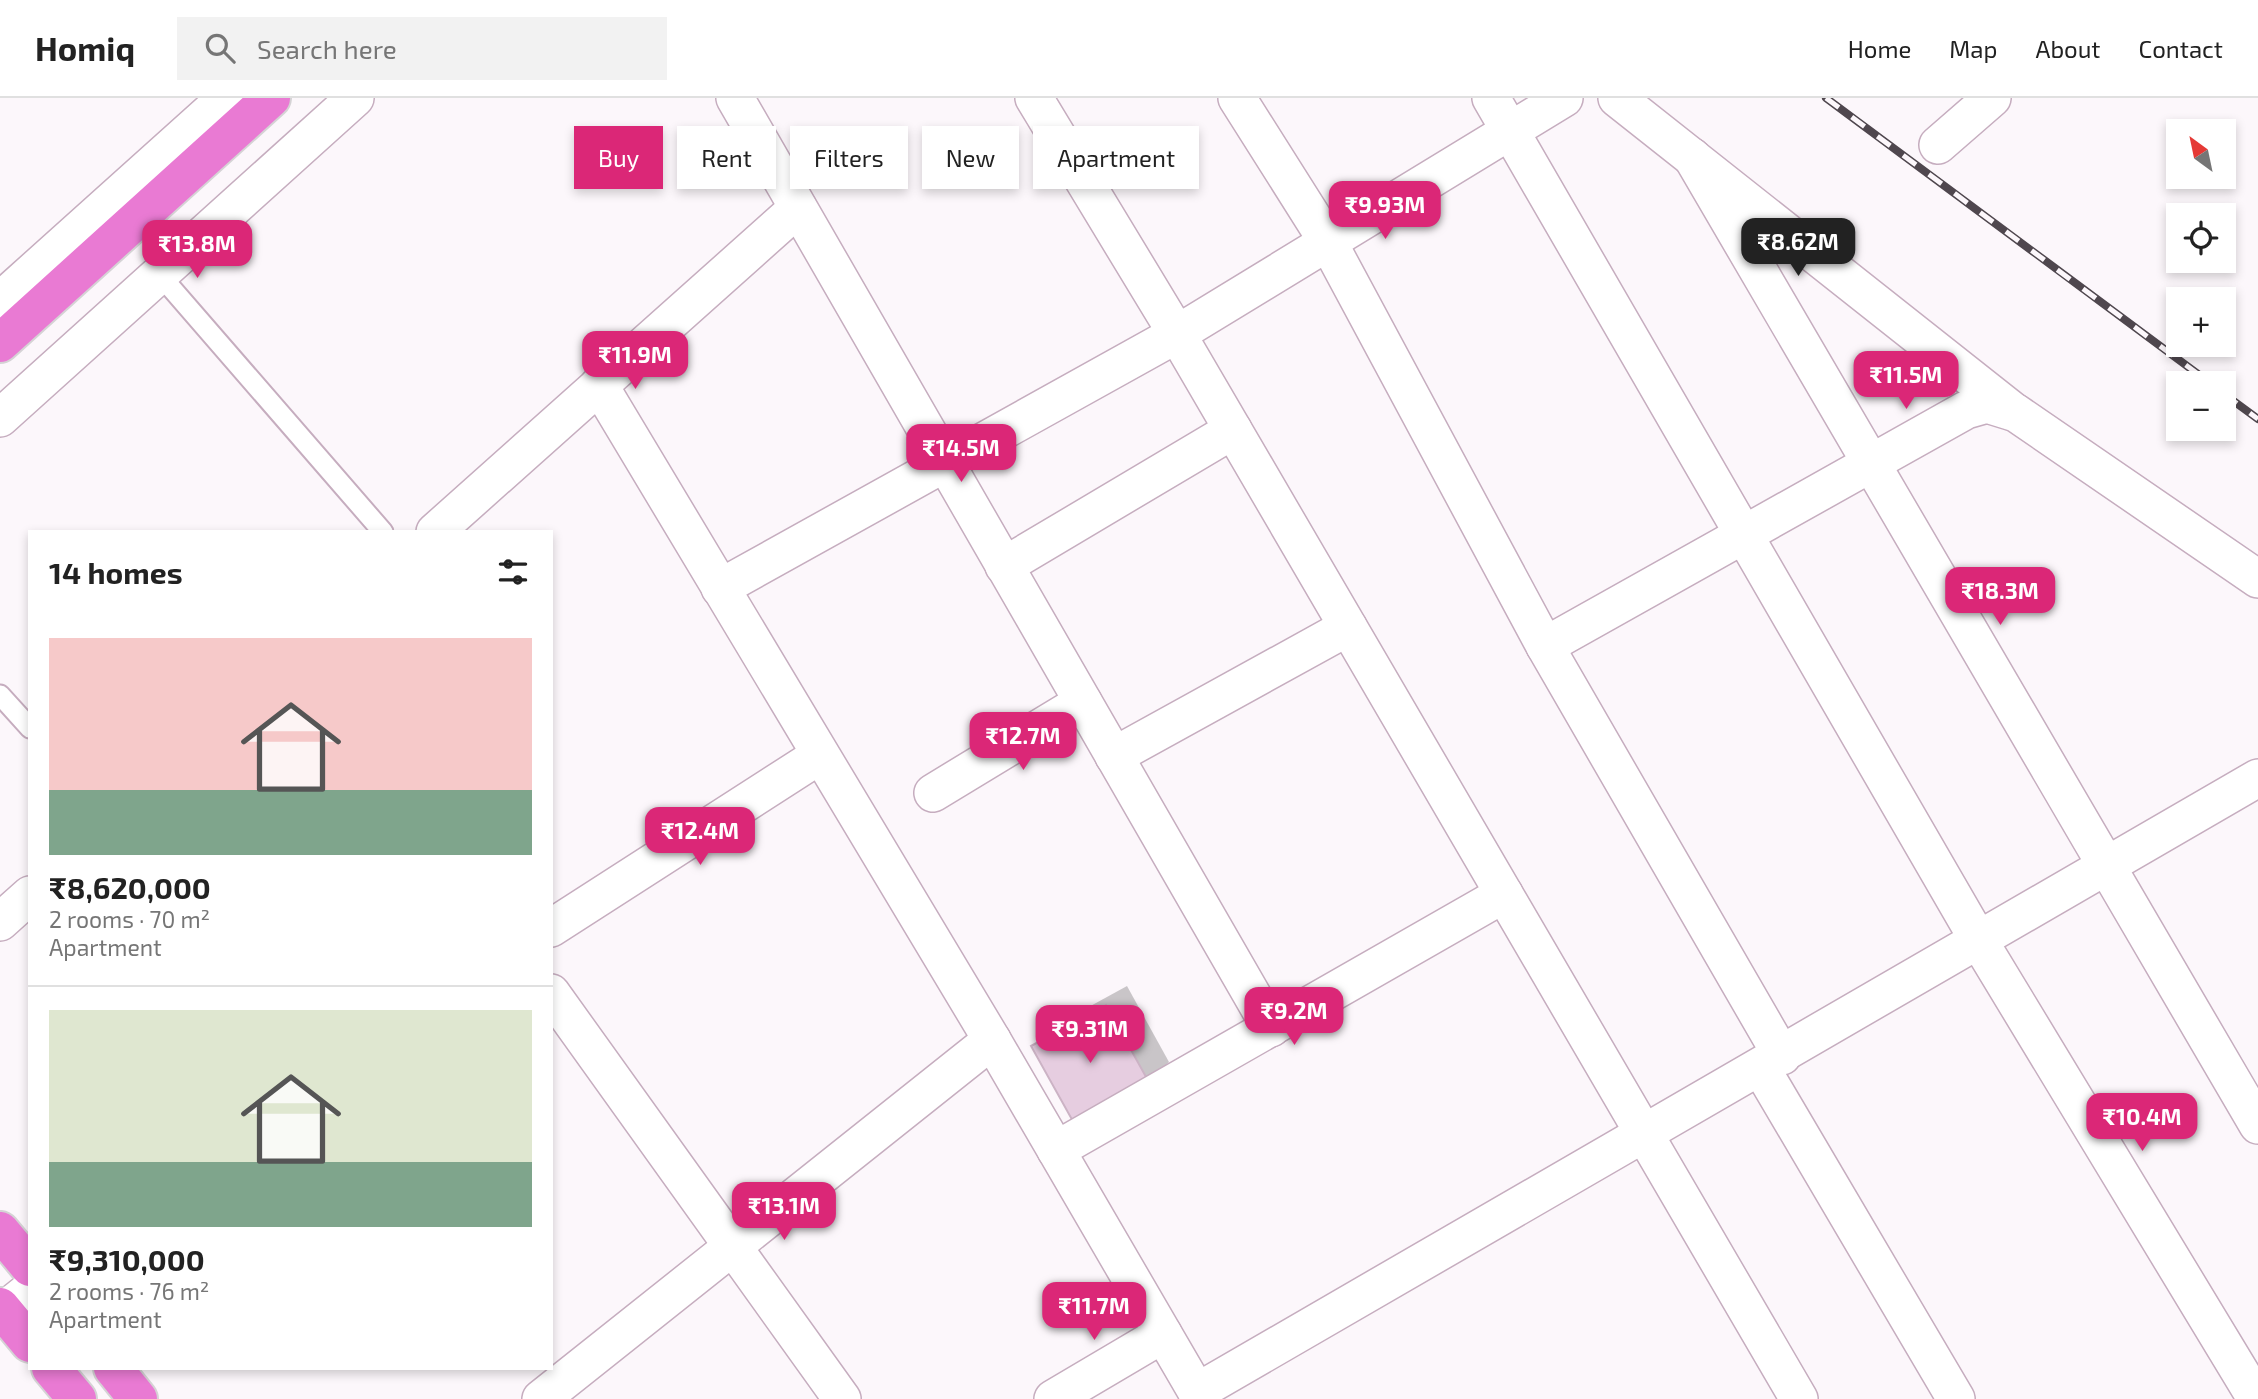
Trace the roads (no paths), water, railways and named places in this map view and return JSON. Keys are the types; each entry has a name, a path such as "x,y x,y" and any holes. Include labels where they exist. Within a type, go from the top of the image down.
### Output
{"highway":[{"path":"0,343 271,98"},
{"path":"0,1231 28,1265"},
{"path":"8,1306 28,1340"},
{"path":"53,1370 77,1399"},
{"path":"115,1370 138,1399"}],"street":[{"path":"0,301 226,98"},
{"path":"0,418 355,98"},
{"path":"735,98 1271,1028"},
{"path":"1034,98 1177,334 1799,1399"},
{"path":"1237,98 1328,242 1956,1399"},
{"path":"1491,98 1979,941 2253,1395"},
{"path":"720,588 944,461 1177,334 1563,98"},
{"path":"1617,98 2016,413 2258,579"},
{"path":"1938,145 1992,98"},
{"path":"1692,158 2258,1125"},
{"path":"437,530 798,208"},
{"path":"599,385 992,1040 1199,1396 2258,778"},
{"path":"1545,646 1966,411 1987,404 2016,413"},
{"path":"1004,566 1233,430"},
{"path":"1114,756 1348,627"},
{"path":"933,793 1083,702"},
{"path":"553,927 820,755"},
{"path":"1056,1150 1504,894"},
{"path":"0,922 28,897"},
{"path":"553,996 842,1399"},
{"path":"541,1399 992,1040"},
{"path":"1053,1399 1163,1334"}],"lane":[{"path":"160,275 381,530"},
{"path":"0,695 28,726"}],"railway":[{"path":"1826,98 2194,371"},
{"path":"2236,403 2258,419"}]}
